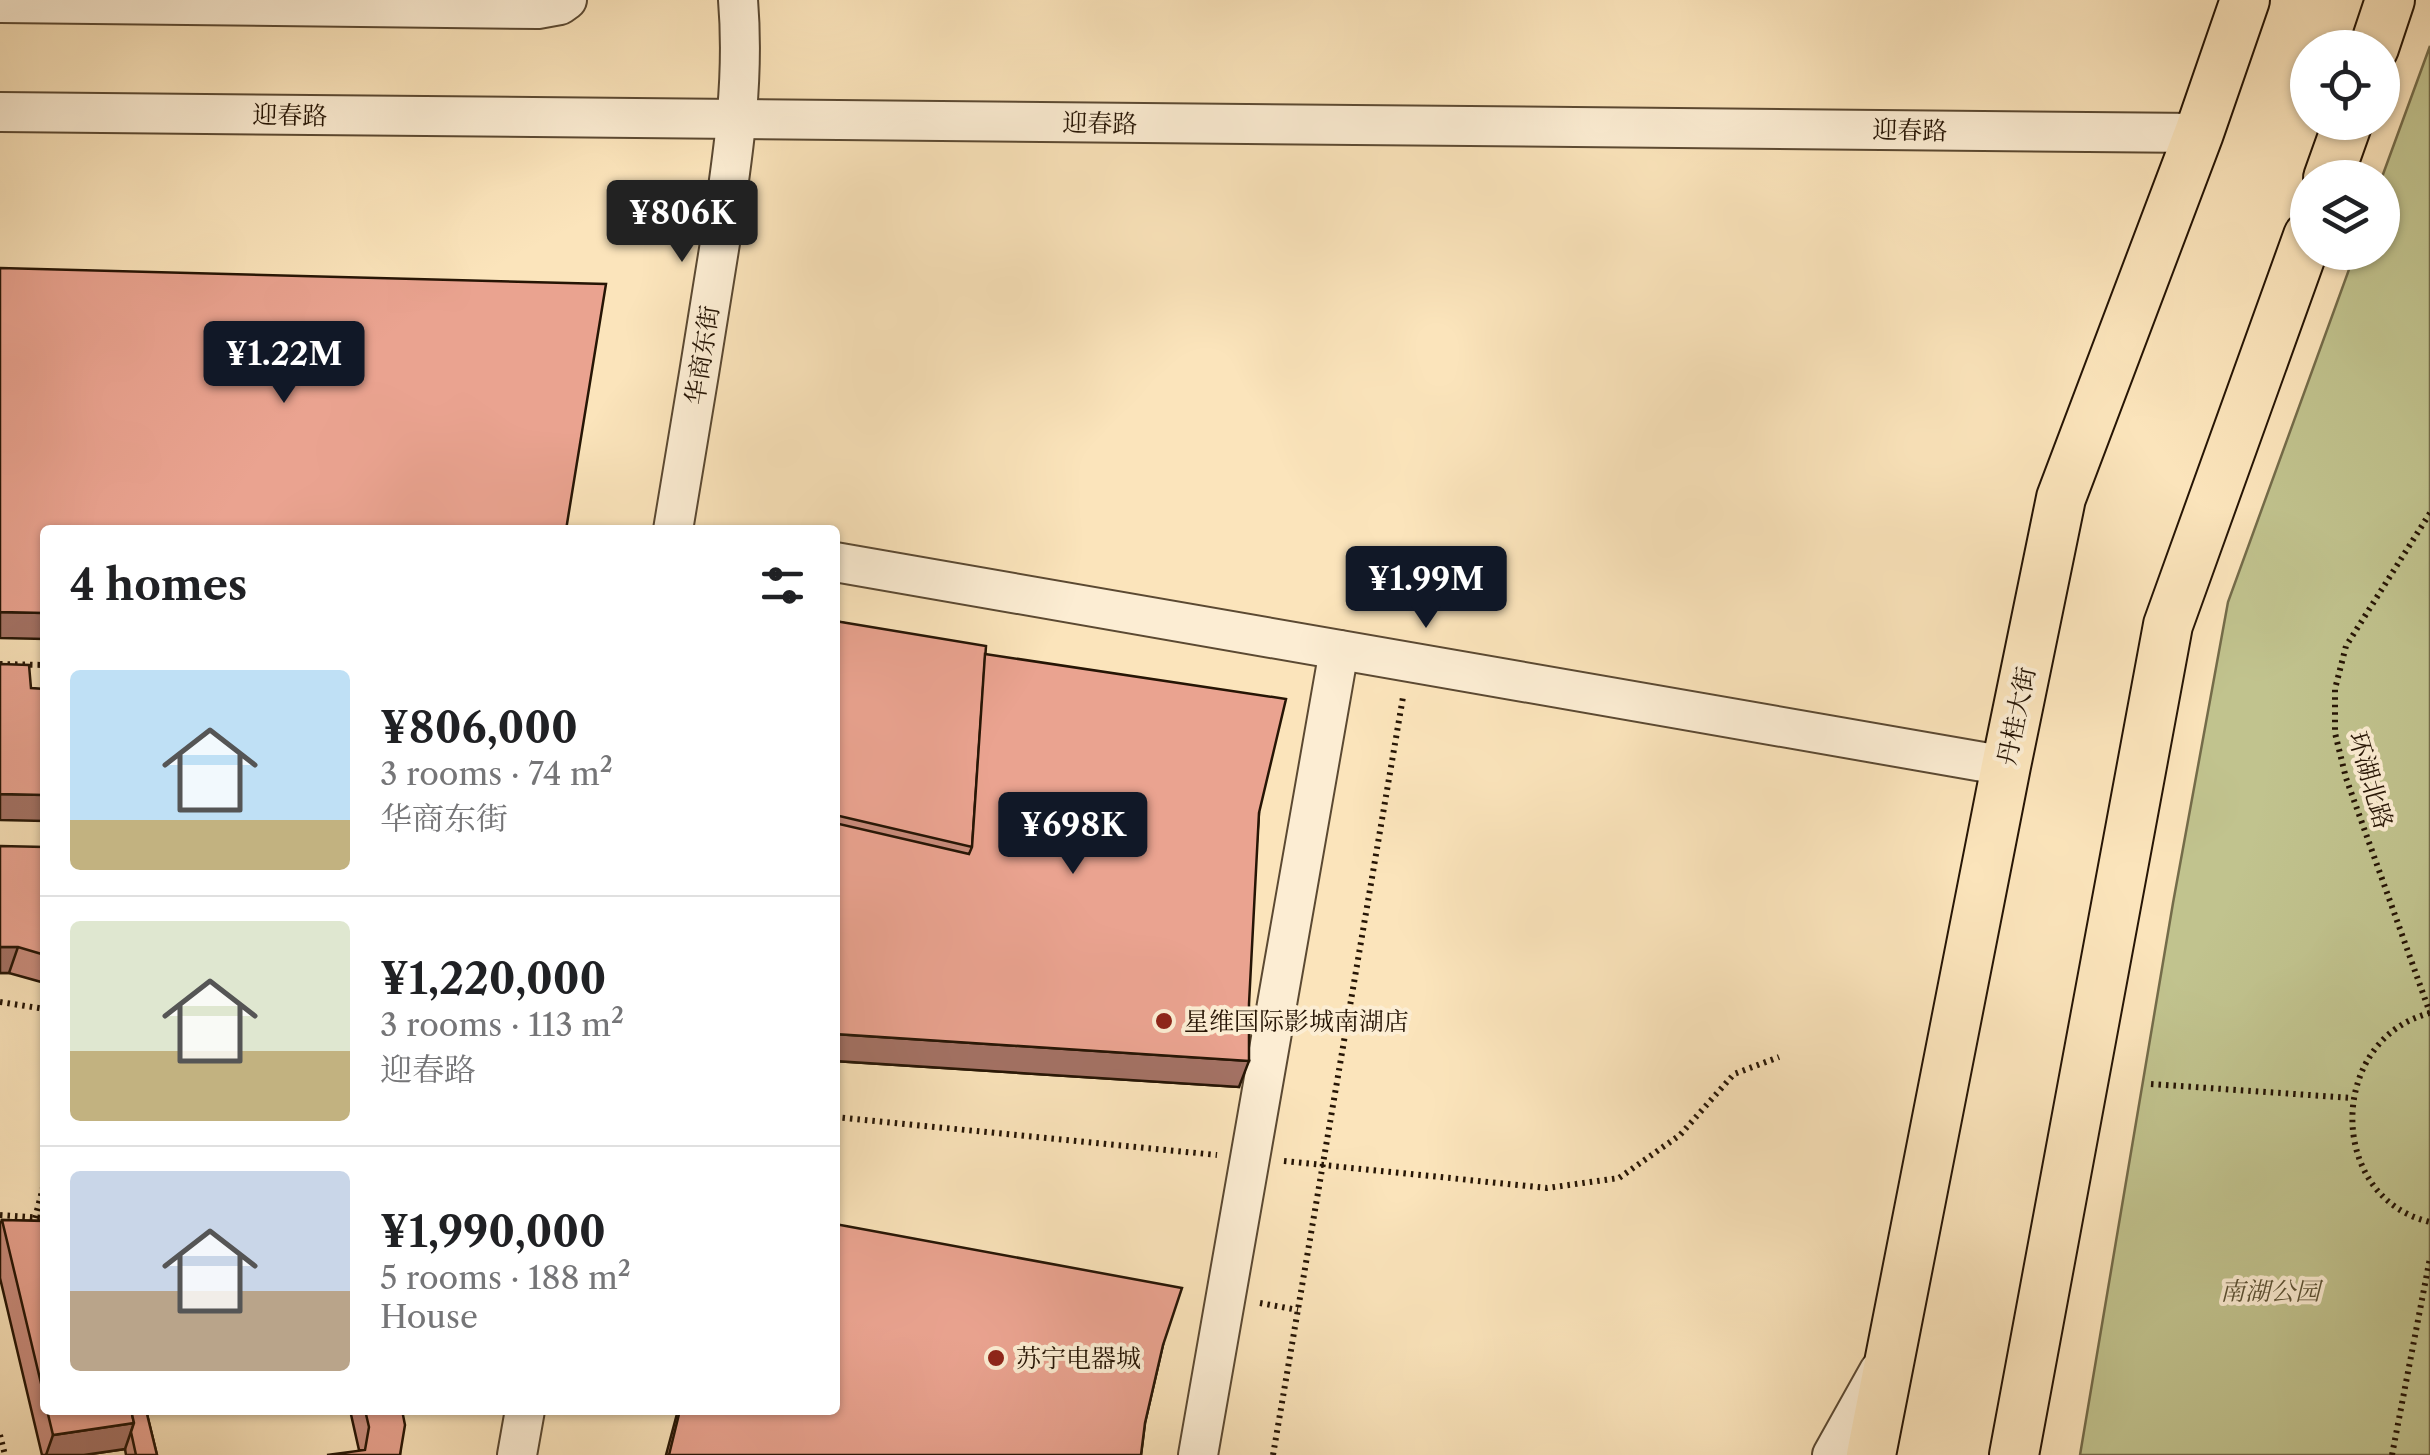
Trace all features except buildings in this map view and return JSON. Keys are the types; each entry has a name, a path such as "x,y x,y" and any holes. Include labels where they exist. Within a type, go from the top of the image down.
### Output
{"main road":[{"name":"丹桂大街","path":"1871,1455 2061,498 2245,0"},
{"path":"2380,30 2390,0"},
{"path":"2014,1455 2168,625 2296,270"}],"street":[{"path":"0,3 538,9 568,0"},
{"name":"华商东街","path":"674,525 738,119 738,0"},
{"name":"迎春路","path":"0,112 2199,133"},
{"path":"840,563 2006,766"},
{"path":"1198,1455 1338,650"},
{"path":"1832,1455 1890,1351"},
{"path":"518,1455 524,1415"}],"path":[{"name":"环湖北路","path":"2430,513 2346,646 2334,689 2334,733 2346,778 2430,1013"},
{"path":"1273,1455 1409,662"},
{"path":"0,664 40,665"},
{"path":"0,1002 40,1008"},
{"path":"2430,1013 2417,1016 2387,1035 2364,1064 2352,1098 2352,1135 2364,1170 2387,1200 2430,1222"},
{"path":"1265,1160 1548,1188 1619,1178 1680,1135 1734,1074 1779,1056"},
{"path":"2151,1084 2352,1098"},
{"path":"840,1117 1226,1156"},
{"path":"35,1218 40,1199"},
{"path":"0,1215 40,1218"},
{"path":"2392,1455 2430,1258"},
{"path":"1260,1303 1298,1310"},
{"path":"0,1434 5,1455"}],"green space":[{"name":"南湖公园","path":"2430,46 2430,1455 2080,1455 2228,602 2349,270 2400,270 2400,160 2388,160 2396,140 2400,140 2400,128"}],"place":[{"name":"星维国际影城南湖店","path":"1164,1021"},
{"name":"苏宁电器城","path":"996,1358"}]}
